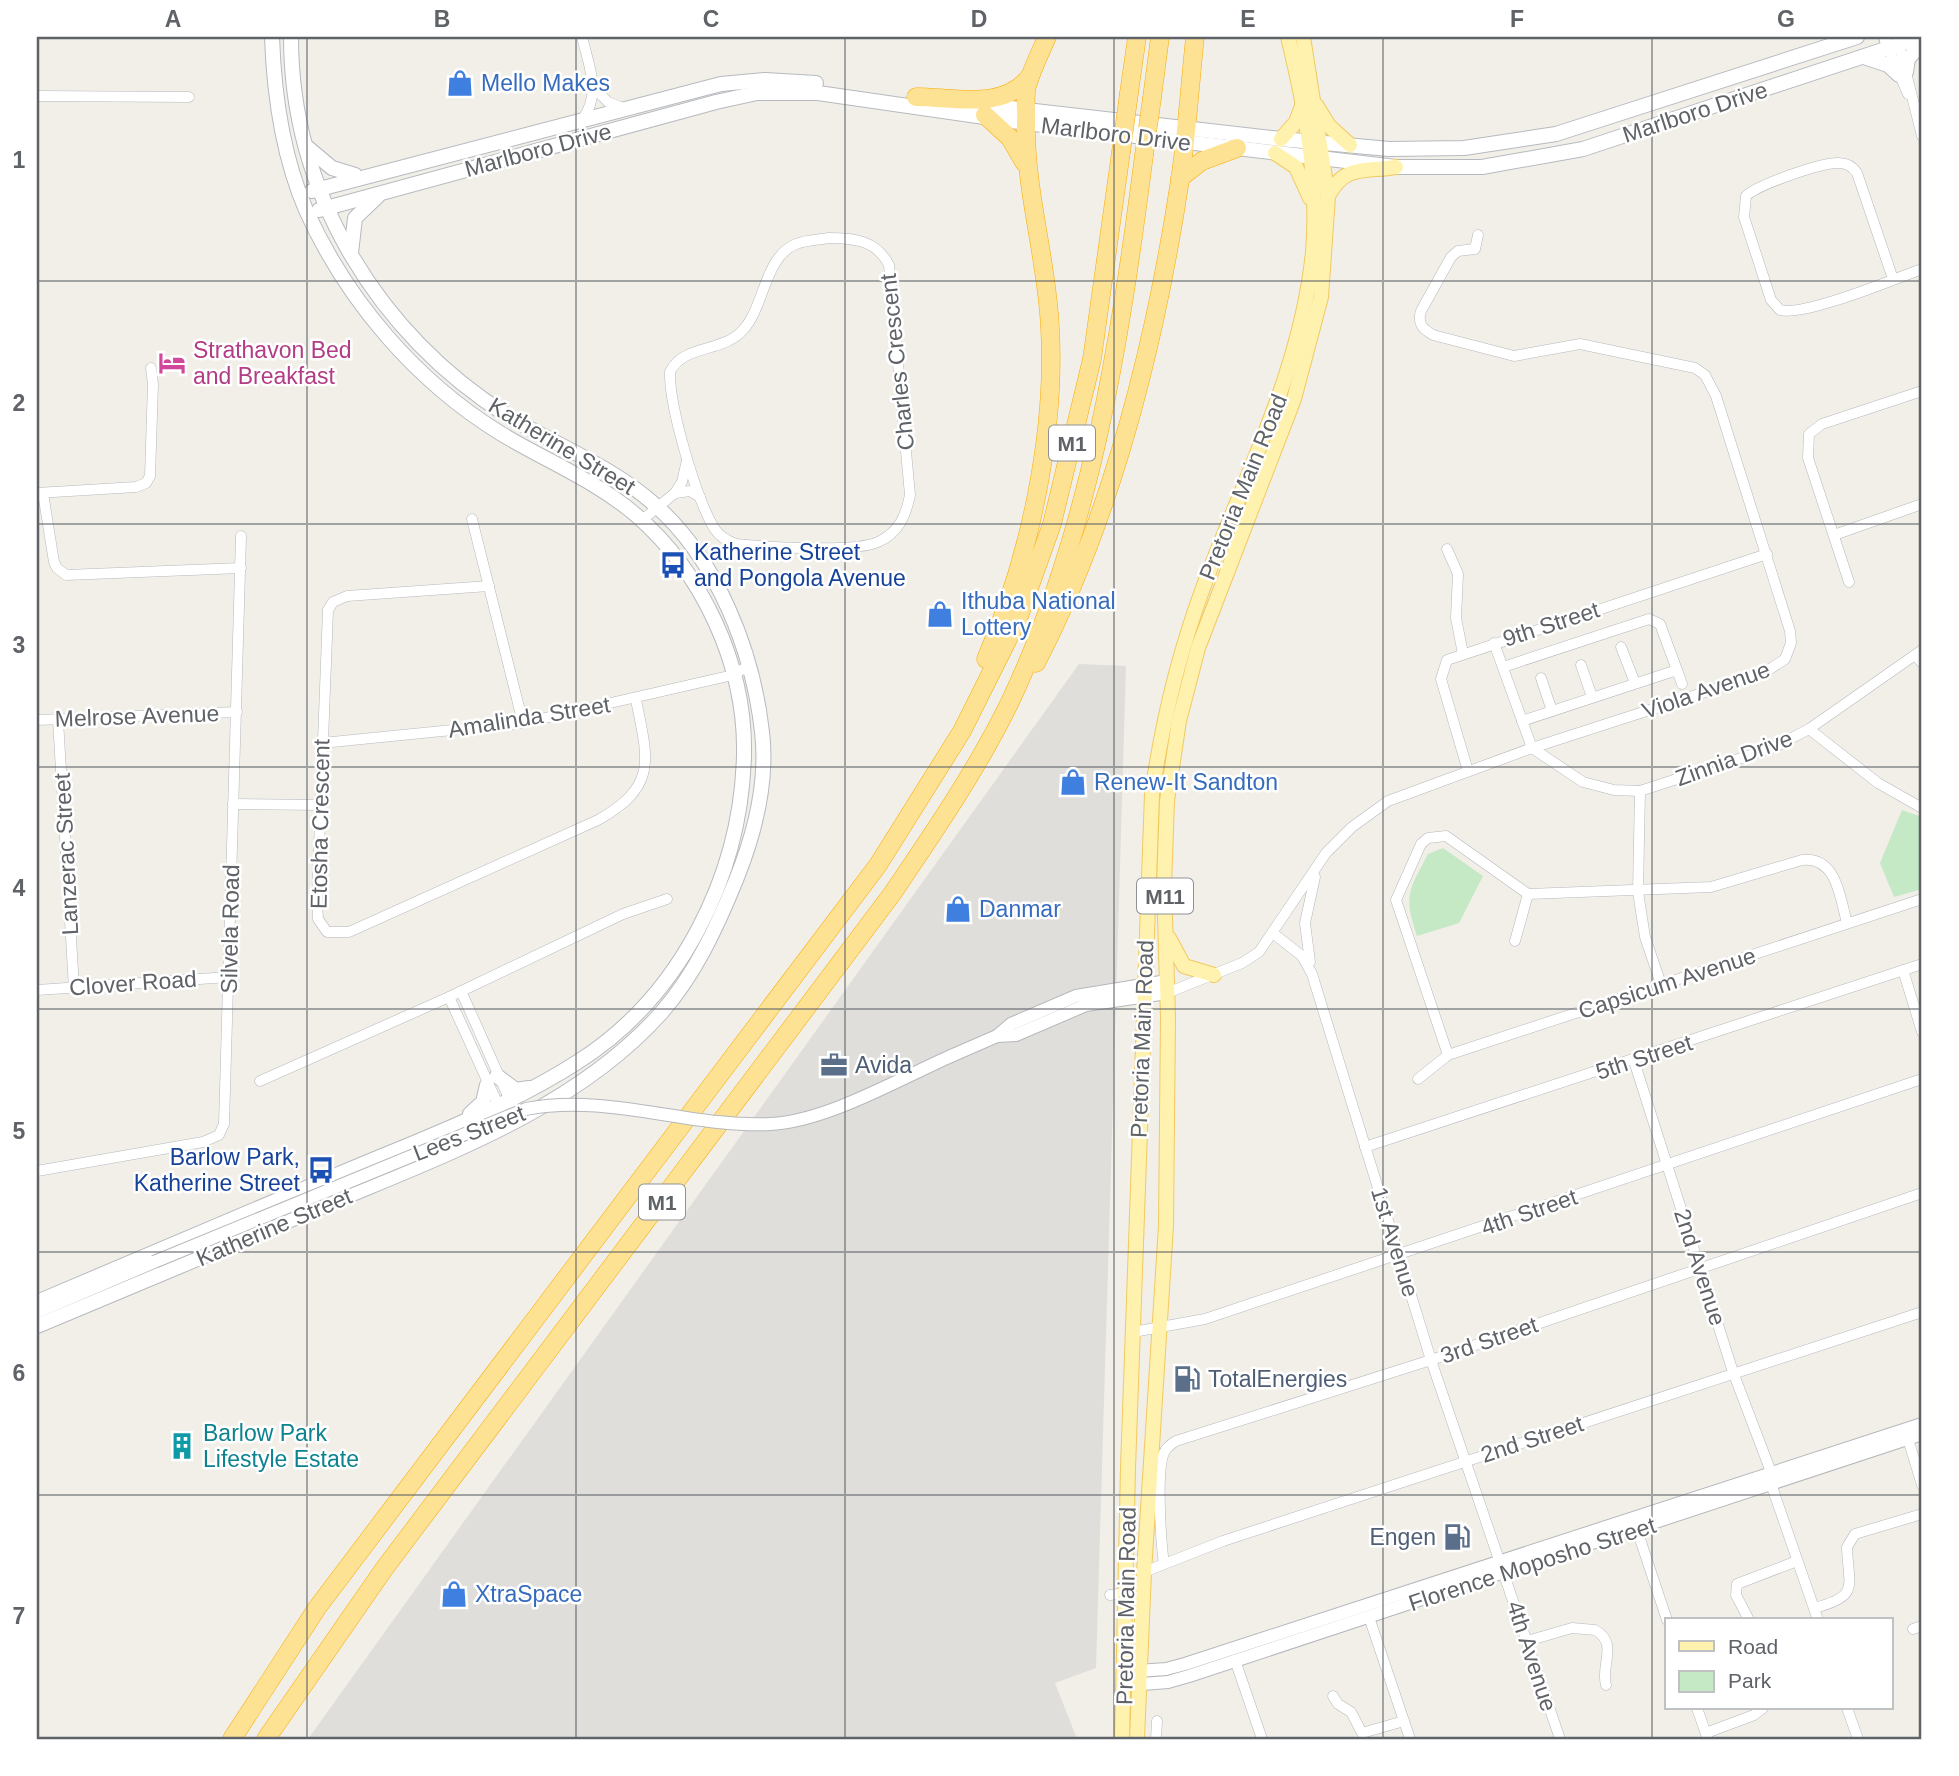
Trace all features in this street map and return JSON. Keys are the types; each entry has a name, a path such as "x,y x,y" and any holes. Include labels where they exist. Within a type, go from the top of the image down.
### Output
{"highway":[{"path":"968,718 969,699 1007,607 1020,559 1041,466 1047,417 1051,362 1048,299 1029,175 1026,117 1027,88 1047,37"},
{"name":"M1","path":"232,1739 317,1608 878,865 940,770 968,718 1018,619 1052,524 1092,359 1137,37"},
{"name":"M1","path":"266,1739 392,1558 892,894 969,776 1010,701 1057,585 1087,486 1119,335 1160,37"},
{"path":"1010,701 1027,680 1056,624 1110,482 1147,349 1180,178 1195,37"},
{"path":"916,97 995,99 1014,92 1032,73"},
{"path":"985,115 1010,138 1029,175"},
{"path":"1180,178 1202,161 1237,148"}],"main road":[{"name":"Katherine Street","path":"37,1302 503,1104 576,1064 623,1028 685,952 715,897 734,836 743,782 742,717 725,644 703,596 667,546 642,520 592,482 494,429 414,366 377,326 353,292 307,213 300,195 281,122 272,37"},
{"name":"Katherine Street","path":"37,1326 398,1174 515,1120 583,1080 644,1030 685,982 705,948 739,872 758,810 764,749 750,664 723,598 709,572 657,507 585,457 510,417 445,370 394,317 350,255 326,208 297,110 291,37"},
{"name":"M11","path":"1287,37 1308,101"},
{"name":"M11","path":"1303,37 1315,156"},
{"path":"1815,50 1838,37"},
{"name":"Marlboro Drive","path":"1184,135 1237,148 1312,141 1389,149 1464,148 1556,134 1857,37"},
{"name":"Marlboro Drive","path":"307,213 757,93 818,93 985,115 1026,117 1184,135 1278,146 1315,156 1396,167 1482,167 1556,155 1644,130 1863,57 1892,42 1922,37"},
{"path":"1863,57 1903,73 1908,59 1922,43"},
{"name":"Marlboro Drive","path":"300,195 364,174 721,84 765,80 916,97 1026,117"},
{"path":"1315,209 1299,172 1278,146 1308,101 1350,145"},
{"path":"306,146 341,173 364,174"},
{"name":"Pretoria Main Road","path":"1137,1739 1144,1572 1166,1226 1167,801 1180,721 1205,627 1304,370 1321,298 1328,195 1315,156"},
{"name":"Pretoria Main Road","path":"1122,1739 1152,794 1165,715 1186,635 1289,373 1306,302 1315,209 1315,156"},
{"path":"1328,195 1336,180 1346,173 1396,167"},
{"path":"350,255 355,218 382,193"},
{"path":"1166,927 1174,951 1184,966 1214,975"},
{"path":"455,1125 481,1106 492,1081 516,1090 533,1088"}],"street":[{"path":"582,37 595,89 603,99 623,108"},
{"path":"1892,42 1922,136"},
{"path":"582,120 591,108 595,89"},
{"path":"37,96 189,97"},
{"path":"1893,279 1857,173 1851,167 1834,163 1757,188 1745,195 1744,218 1771,300 1780,310 1799,311 1893,279 1922,269"},
{"name":"Viola Avenue","path":"1167,987 1214,975 1251,959 1274,934 1319,863 1352,827 1388,801 1532,748 1746,679 1780,664 1790,649 1790,631 1767,554 1716,396 1705,375 1695,368 1580,344 1514,356 1469,345 1423,329 1419,318 1421,311 1451,257 1458,251 1476,248 1478,235"},
{"name":"Charles Crescent","path":"828,238 852,238 867,243 883,255 892,279 910,495 900,524 878,542 860,546 736,544 720,536 702,501 670,382 674,363 685,355 719,345 742,332 762,296 775,263 793,246 828,238"},
{"path":"151,368 150,476 146,484 136,487 40,493 54,562 66,575 241,568"},
{"path":"1849,582 1808,458 1809,434 1822,424 1922,391"},
{"path":"642,520 675,493 682,482 688,456"},
{"path":"675,493 690,491 702,501"},
{"path":"1833,535 1922,504"},
{"path":"472,519 523,723"},
{"name":"Silvela Road","path":"37,1171 203,1142 219,1135 225,1124 241,536"},
{"path":"1447,549 1458,574 1456,618 1463,654"},
{"name":"9th Street","path":"1468,771 1441,679 1447,660 1767,554"},
{"name":"Etosha Crescent","path":"489,586 347,596 333,602 325,618 318,919 327,932 342,934 597,820 623,804 638,788 645,765 636,700"},
{"path":"1503,667 1649,619 1660,624 1682,684"},
{"path":"1494,643 1532,748"},
{"path":"1620,647 1635,683"},
{"name":"Zinnia Drive","path":"1532,748 1583,782 1614,790 1640,791 1758,754 1809,729 1920,656"},
{"path":"733,676 750,664"},
{"path":"1581,664 1592,697"},
{"path":"1522,721 1677,670"},
{"name":"Amalinda Street","path":"322,743 523,723 636,700 733,676"},
{"path":"1541,678 1552,711"},
{"name":"Melrose Avenue","path":"37,720 237,712"},
{"name":"Lanzerac Street","path":"58,719 74,988"},
{"path":"1809,729 1878,783 1922,808"},
{"path":"1640,791 1638,892 1645,937 1661,984"},
{"path":"233,804 319,805"},
{"path":"1448,1055 1398,908 1397,892 1421,844 1428,838 1446,836 1528,894 1638,892 1711,887 1808,859 1820,862 1832,873 1847,923"},
{"name":"Viola Avenue","path":"1312,974 1305,923 1319,863"},
{"path":"1515,941 1528,894"},
{"path":"260,1081 449,997 623,914 667,899"},
{"name":"Capsicum Avenue","path":"1418,1079 1448,1055 1922,899"},
{"name":"1st Avenue","path":"1274,934 1302,956 1312,974 1431,1360 1503,1567"},
{"name":"5th Street","path":"1365,1147 1634,1061 1922,964"},
{"path":"1903,970 1922,1032"},
{"name":"Clover Road","path":"37,990 229,976"},
{"name":"Lees Street","path":"37,1312 526,1109 582,1103 752,1124 789,1122 827,1111 997,1036 1011,1024 1064,1000 1096,991 1167,987"},
{"path":"461,991 492,1081"},
{"path":"449,997 503,1104 515,1120"},
{"name":"2nd Avenue","path":"1634,1061 1733,1372 1817,1618"},
{"name":"4th Street","path":"1133,1332 1205,1318 1398,1256 1922,1079"},
{"name":"3rd Street","path":"1164,1564 1161,1533 1162,1460 1169,1446 1183,1438 1431,1360 1922,1193"},
{"name":"2nd Street","path":"1144,1572 1236,1536 1922,1312"},
{"name":"Florence Moposho Street","path":"1139,1678 1503,1567 1771,1478 1922,1424"},
{"name":"Florence Moposho Street","path":"1139,1678 1168,1682 1369,1617 1503,1567 1637,1530 1771,1478 1922,1434"},
{"path":"1908,1439 1922,1485"},
{"path":"1814,1608 1836,1603 1848,1591 1852,1579 1847,1547 1855,1534 1922,1514"},
{"path":"1637,1530 1666,1618"},
{"path":"1748,1618 1735,1595 1737,1584 1797,1561"},
{"name":"4th Avenue","path":"1503,1567 1560,1739"},
{"path":"1110,1595 1127,1593"},
{"path":"1369,1617 1410,1739"},
{"path":"1527,1641 1572,1628 1595,1630 1606,1641 1610,1659 1604,1672 1606,1685"},
{"path":"1235,1660 1262,1739"},
{"path":"1124,1679 1139,1678"},
{"path":"1333,1696 1338,1704 1351,1712 1362,1733 1404,1721"},
{"path":"1698,1710 1707,1736 1760,1710"},
{"path":"1848,1710 1858,1739"},
{"path":"1156,1739 1157,1721"}],"shaded area":[{"path":"1079,664 1126,666 1096,1668 1055,1683 1077,1739 308,1739"}],"green space":[{"path":"1902,810 1922,817 1922,889 1894,897 1880,863"},
{"path":"1443,848 1483,876 1459,923 1417,936 1409,901 1412,885 1428,854"}],"place":[{"name":"Mello Makes","path":"460,83"},
{"name":"Strathavon Bed and Breakfast","path":"172,363"},
{"name":"Katherine Street and Pongola Avenue","path":"673,565"},
{"name":"Ithuba National Lottery","path":"940,614"},
{"name":"Renew-It Sandton","path":"1073,782"},
{"name":"Danmar","path":"958,909"},
{"name":"Avida","path":"834,1065"},
{"name":"Barlow Park, Katherine Street","path":"321,1170"},
{"name":"TotalEnergies","path":"1187,1379"},
{"name":"Barlow Park Lifestyle Estate","path":"182,1446"},
{"name":"Engen","path":"1457,1537"},
{"name":"XtraSpace","path":"454,1594"}]}
